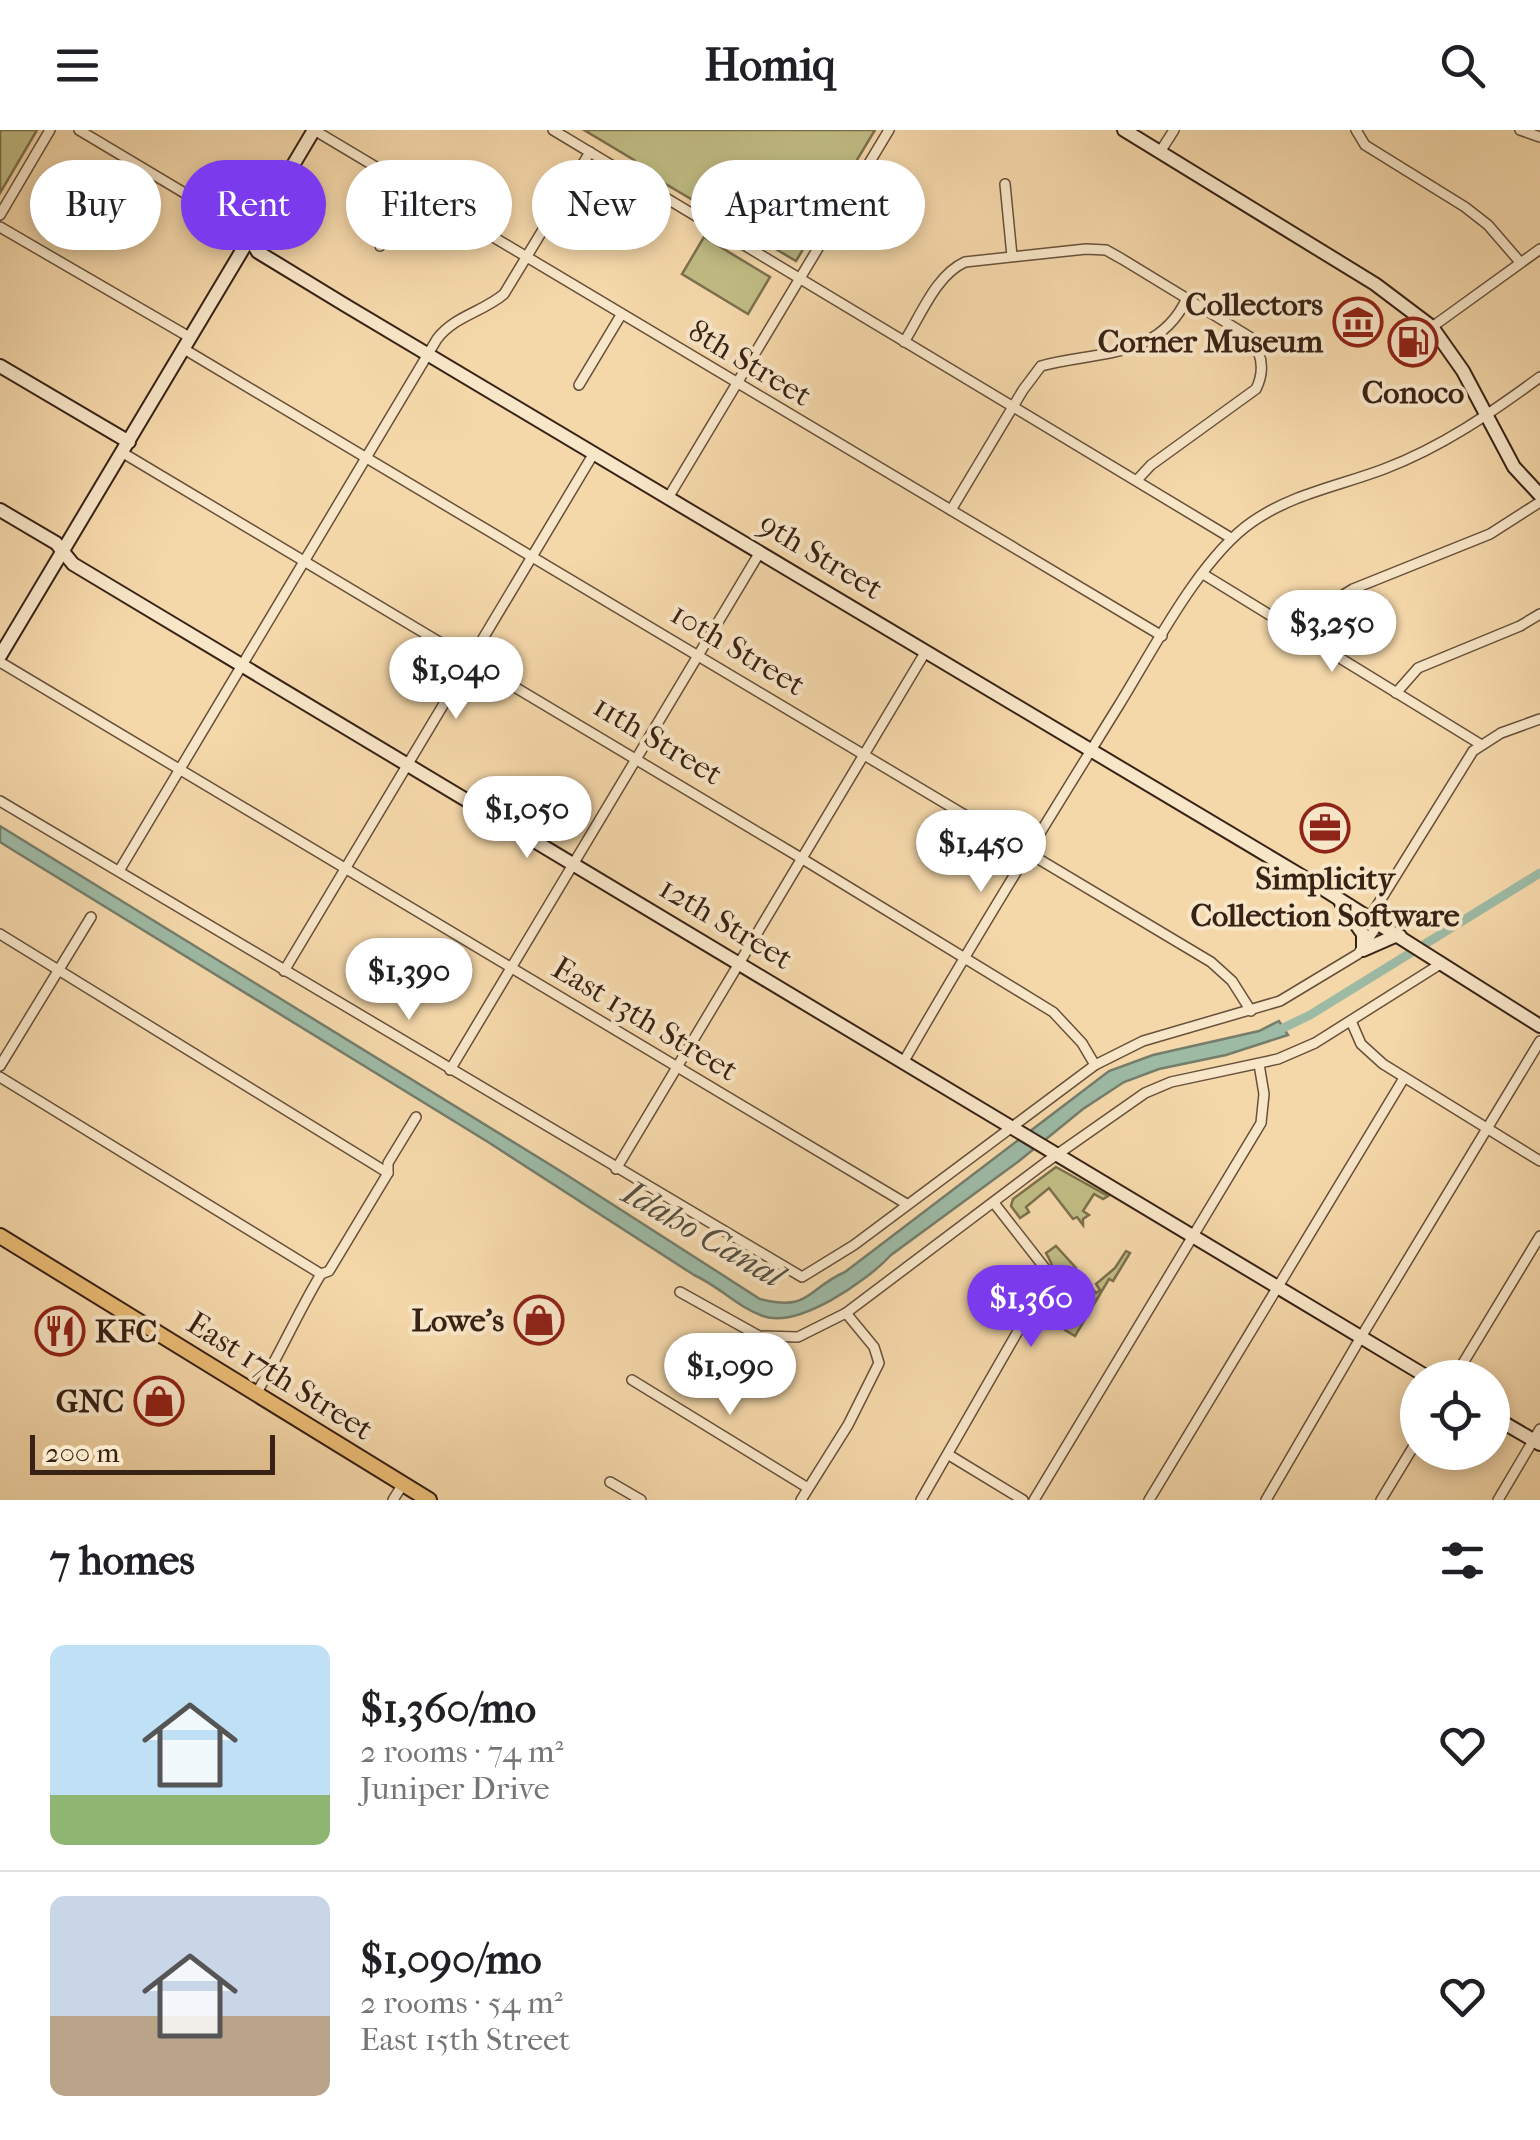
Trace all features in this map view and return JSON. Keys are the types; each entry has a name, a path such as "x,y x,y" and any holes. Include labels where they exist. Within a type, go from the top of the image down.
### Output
{"main road":[{"name":"East 17th Street","path":"0,1236 429,1500"}],"street":[{"path":"0,215 50,130"},
{"name":"9th Street","path":"79,130 181,191"},
{"path":"296,160 314,130"},
{"name":"8th Street","path":"314,130 364,160"},
{"path":"553,130 1231,538"},
{"path":"668,498 889,130"},
{"path":"1124,130 1375,284 1432,327 1463,371 1514,467 1540,495"},
{"path":"1160,152 1174,130"},
{"path":"1356,130 1365,145 1488,225 1520,262"},
{"path":"1520,130 1540,137"},
{"path":"119,871 428,354 455,321 487,308 504,294 590,152"},
{"path":"1005,184 1012,256"},
{"name":"10th Street","path":"0,227 364,458 1210,962 1232,981 1251,1011"},
{"name":"8th Street","path":"512,249 1162,636"},
{"path":"1432,327 1540,249"},
{"path":"1,654 243,250"},
{"name":"9th Street","path":"257,250 1092,749 1402,937 1540,1026"},
{"path":"904,342 954,266 972,259 1106,250 1250,337 1261,358 1260,380 1250,394 1136,480"},
{"path":"951,510 1041,366 1125,351 1162,330 1177,317 1187,298"},
{"path":"579,385 621,314"},
{"name":"11th Street","path":"0,366 304,560 1053,1012 1082,1043 1095,1065"},
{"path":"904,1061 1162,636 1231,538 1308,492 1407,459 1453,437 1540,376"},
{"path":"284,971 594,453"},
{"path":"1299,632 1320,609 1352,589 1490,534 1540,502"},
{"name":"12th Street","path":"0,510 56,543 73,564 1400,1361"},
{"path":"450,1070 760,552"},
{"path":"1203,574 1480,744"},
{"path":"1396,693 1418,668 1540,614"},
{"path":"616,1168 926,651"},
{"name":"East 13th Street","path":"1,654 344,869 905,1204"},
{"path":"1363,950 1374,920 1468,757 1480,744 1540,719"},
{"path":"0,801 802,1278 1016,1129 1095,1065 1143,1042 1280,1002 1363,950 1394,936 1402,937"},
{"path":"1335,896 1363,934 1363,950"},
{"path":"0,1066 91,917"},
{"path":"0,934 388,1173"},
{"path":"680,1292 743,1330 775,1338 798,1337 846,1312 1121,1108 1157,1087 1259,1064 1314,1042 1351,1022 1436,959"},
{"path":"1351,1022 1361,1044 1404,1078 1540,1161"},
{"path":"1266,1500 1540,1041"},
{"path":"1034,1500 1261,1123 1264,1094 1259,1064"},
{"path":"0,1077 320,1274"},
{"path":"1149,1500 1404,1078"},
{"path":"256,1394 285,1346 289,1327 388,1173 388,1163 416,1117"},
{"path":"921,1500 1045,1284 1044,1268 994,1202"},
{"path":"1465,1360 1540,1236"},
{"path":"801,1500 848,1425 879,1363 874,1347 846,1312"},
{"path":"632,1380 808,1488"},
{"path":"1498,1500 1538,1438 1510,1425"},
{"path":"948,1455 1023,1500"},
{"path":"1381,1500 1400,1469"},
{"path":"610,1482 641,1500"},
{"path":"392,1500 403,1484"}],"shaded area":[{"path":"0,130 37,130 0,193"},
{"path":"584,130 875,130 857,160 691,160 691,199 671,187 671,160 634,160"},
{"path":"696,250 725,250 770,277 748,314 682,274"},
{"path":"777,250 803,250 796,261"},
{"name":"Idaho Canal","path":"0,826 562,1172 760,1299 777,1302 799,1301 845,1272 1109,1071 1153,1055 1259,1031 1279,1021 1288,1035 1124,1082 1083,1109 849,1289 794,1316 763,1316 0,842"},
{"path":"1056,1167 1108,1196 1103,1199 1094,1194 1083,1211 1089,1215 1083,1219 1083,1225 1077,1217 1073,1219 1049,1188 1026,1207 1029,1212 1020,1218 1011,1206 1013,1199"},
{"path":"1056,1246 1076,1268 1051,1309 1046,1306 1054,1286 1054,1273 1046,1253"},
{"path":"1126,1251 1130,1253 1113,1281 1109,1279 1075,1336 1065,1330 1091,1287 1096,1293 1100,1290 1096,1284 1115,1268"}],"waterway":[{"name":"Idaho Canal","path":"1277,1031 1310,1015 1540,873"}],"place":[{"name":"Collectors Corner Museum","path":"1358,322"},
{"name":"Conoco","path":"1413,342"},
{"name":"Simplicity Collection Software","path":"1325,828"},
{"name":"Lowe's","path":"539,1320"},
{"name":"KFC","path":"60,1331"},
{"name":"GNC","path":"159,1401"}]}
